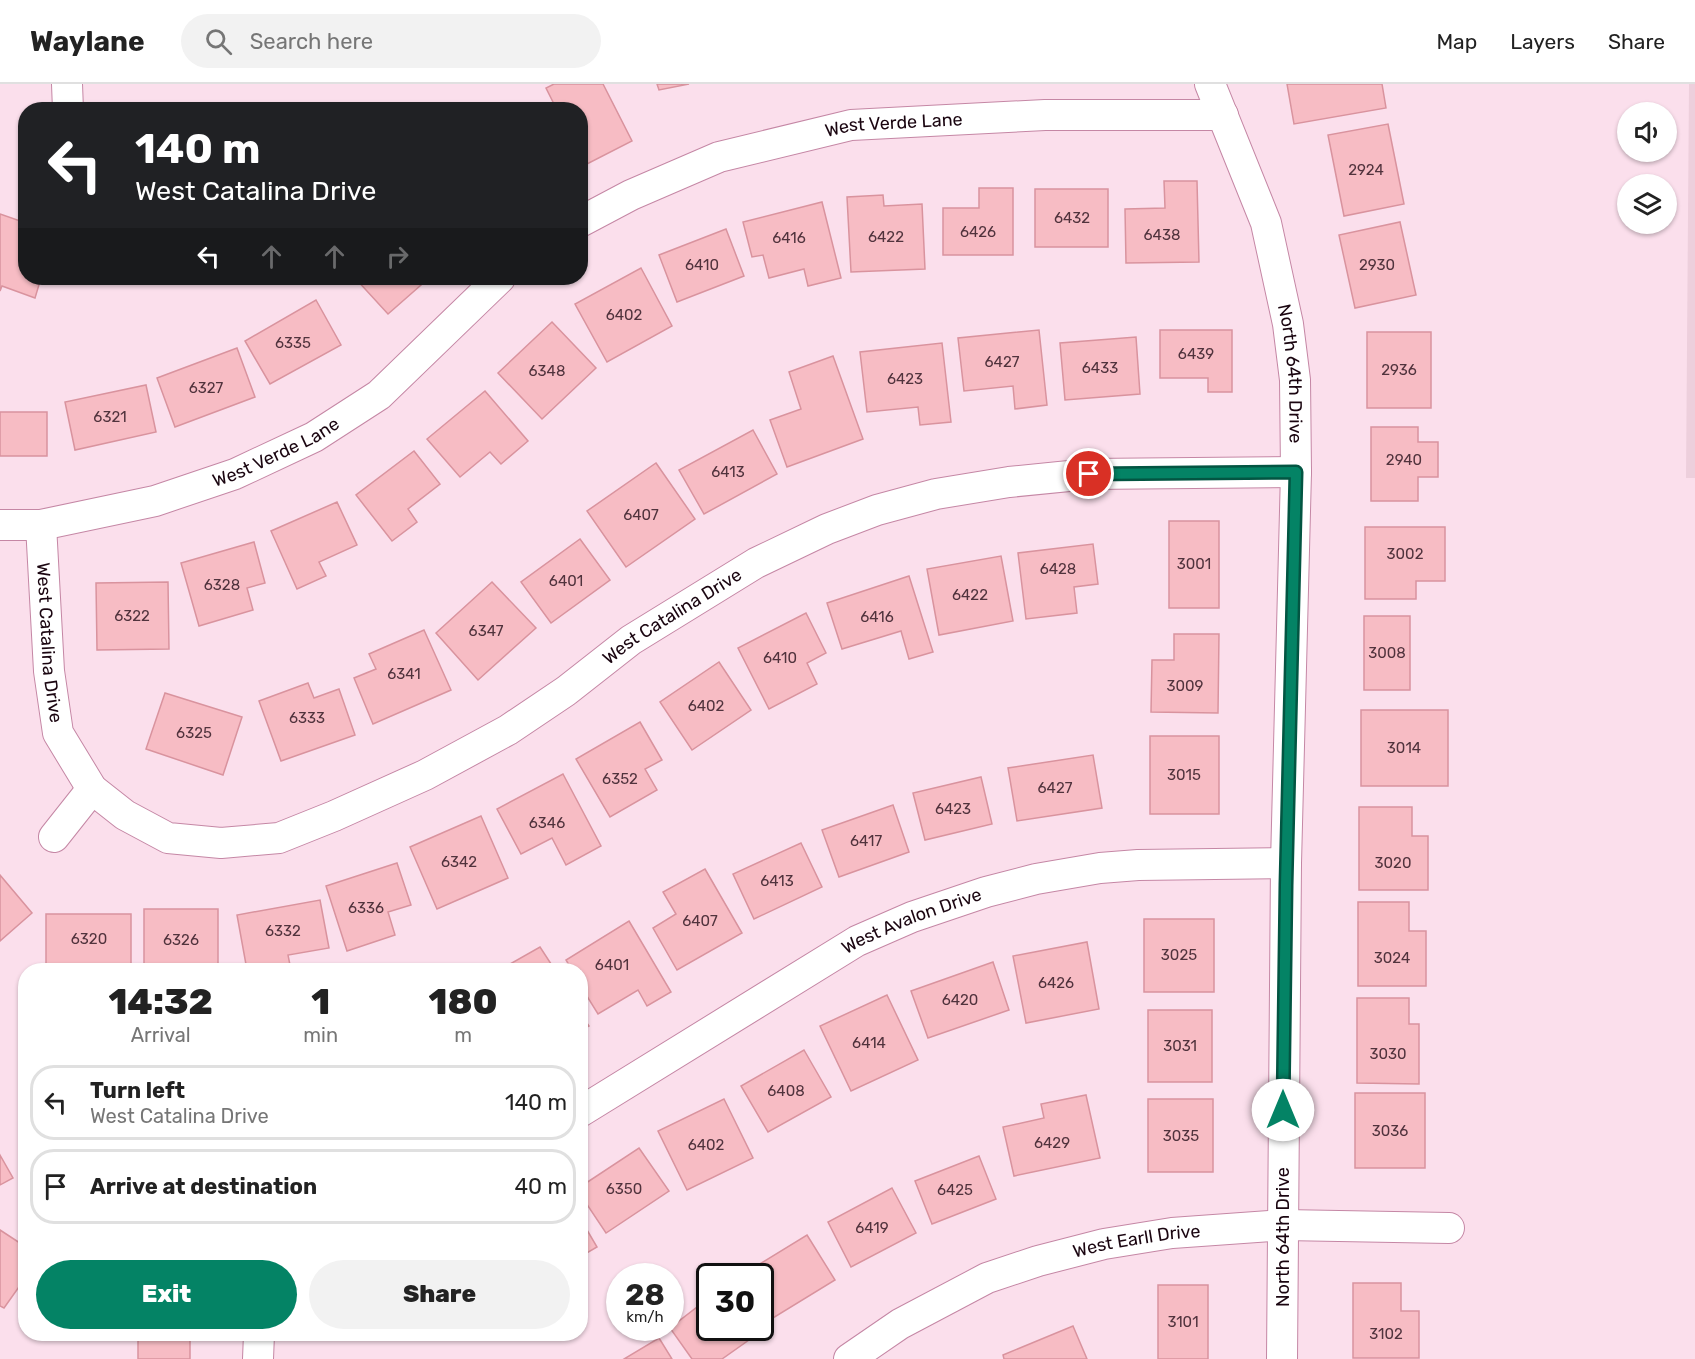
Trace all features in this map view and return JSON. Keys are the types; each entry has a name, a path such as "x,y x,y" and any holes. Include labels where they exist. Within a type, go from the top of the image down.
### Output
{"street":[{"path":"68,84 68,102"},
{"name":"North 64th Drive","path":"1210,84 1266,223 1288,324 1295,380 1296,472 1283,1087 1282,1359"},
{"name":"West Verde Lane","path":"588,218 631,195 719,157 851,124 1045,115 1223,115"},
{"name":"West Verde Lane","path":"0,525 41,525 155,501 235,474 314,437 379,395 493,285"},
{"name":"West Catalina Drive","path":"41,525 49,671 58,733 92,789 125,815 168,838 221,843 279,837 334,816 425,775 487,741 566,691 631,640 756,563 827,529 877,510 936,494 1009,482 1089,474 1296,472"},
{"path":"54,837 92,789"},
{"name":"West Avalon Drive","path":"588,1107 857,941 912,917 986,892 1036,879 1100,868 1138,865 1287,863"},
{"name":"West Earll Drive","path":"849,1359 900,1324 987,1278 1038,1261 1104,1244 1172,1233 1284,1225 1449,1228"},
{"path":"258,1359 259,1341"}],"shaded area":[{"path":"1689,84 1695,84 1695,478 1686,478"}],"building":[{"path":"554,84 603,84 632,141 588,163 588,102 553,102 546,88"},
{"path":"657,84 689,84 659,90"},
{"path":"1287,84 1382,84 1386,108 1294,124"},
{"path":"1388,124 1404,204 1344,216 1328,135"},
{"path":"1164,181 1197,181 1199,262 1126,263 1125,209 1165,208"},
{"path":"979,188 1013,188 1013,255 943,255 943,208 979,208"},
{"path":"1035,189 1108,189 1108,247 1035,247"},
{"path":"883,195 884,206 922,204 925,269 851,272 847,197"},
{"path":"822,202 841,278 808,286 804,269 769,278 763,255 752,257 743,222"},
{"path":"0,214 18,220 18,285 39,285 35,298 2,286 0,291"},
{"path":"1400,222 1416,295 1355,308 1339,235"},
{"path":"726,229 744,276 677,302 659,255"},
{"path":"641,268 672,326 607,362 575,304"},
{"path":"361,285 421,285 388,314"},
{"path":"316,300 341,345 270,384 245,341"},
{"path":"552,322 596,368 542,419 498,373"},
{"path":"1039,330 1047,405 1015,409 1013,386 964,391 958,338"},
{"path":"1160,330 1232,330 1232,392 1208,392 1208,378 1160,378"},
{"path":"1367,332 1431,332 1431,408 1367,408"},
{"path":"1136,337 1140,394 1065,400 1060,343"},
{"path":"942,343 951,422 920,425 918,407 867,412 860,352"},
{"path":"237,348 255,397 175,427 157,378"},
{"path":"833,356 863,439 787,467 770,420 801,409 789,372"},
{"path":"146,385 156,432 75,450 65,402"},
{"path":"485,391 528,441 501,464 490,452 460,477 427,439"},
{"path":"0,412 47,412 47,456 0,456"},
{"path":"1371,427 1418,427 1418,442 1438,442 1438,477 1418,477 1418,501 1371,501"},
{"path":"753,430 777,474 704,514 679,470"},
{"path":"414,451 440,484 408,509 417,522 392,541 356,495"},
{"path":"656,463 695,519 626,567 587,511"},
{"path":"337,502 357,545 319,562 326,576 297,589 271,531"},
{"path":"1169,521 1219,521 1219,608 1169,608"},
{"path":"1365,527 1445,527 1445,581 1416,581 1416,599 1365,599"},
{"path":"580,539 610,580 551,623 521,582"},
{"path":"254,542 265,583 247,588 253,610 199,626 181,563"},
{"path":"1093,544 1098,584 1074,587 1077,613 1026,619 1018,553"},
{"path":"1001,556 1013,621 939,635 927,569"},
{"path":"909,576 933,652 909,659 901,631 842,649 827,603"},
{"path":"168,582 169,649 97,650 96,583"},
{"path":"492,582 536,628 478,680 436,633"},
{"path":"806,613 826,653 807,663 817,684 769,709 738,648"},
{"path":"1364,616 1410,616 1410,690 1364,690"},
{"path":"424,630 451,690 373,724 354,678 376,669 369,654"},
{"path":"1174,634 1219,634 1218,713 1151,712 1152,660 1174,660"},
{"path":"719,662 751,710 692,750 660,702"},
{"path":"308,683 314,698 339,689 355,735 281,761 259,701"},
{"path":"165,693 242,717 223,775 146,749"},
{"path":"1361,710 1448,710 1448,786 1361,786"},
{"path":"640,722 662,760 645,769 657,790 610,817 576,759"},
{"path":"1150,736 1219,736 1219,814 1150,814"},
{"path":"1093,755 1102,808 1017,821 1008,768"},
{"path":"563,774 601,846 566,865 552,838 521,854 497,809"},
{"path":"981,777 992,824 925,840 913,793"},
{"path":"893,805 909,852 839,877 822,830"},
{"path":"1359,807 1412,807 1412,836 1428,836 1428,890 1359,890"},
{"path":"481,816 508,878 437,909 410,847"},
{"path":"801,843 822,887 754,919 733,874"},
{"path":"397,863 411,905 388,912 395,935 347,951 326,886"},
{"path":"705,869 742,933 677,970 653,928 676,914 663,892"},
{"path":"0,875 32,913 0,941"},
{"path":"320,900 329,948 288,955 290,963 246,963 237,915"},
{"path":"1358,902 1409,902 1409,931 1426,931 1426,986 1358,986"},
{"path":"144,909 218,909 218,963 144,963"},
{"path":"46,914 131,914 131,963 46,963"},
{"path":"1144,919 1214,919 1214,992 1144,992"},
{"path":"629,921 671,992 647,1006 638,990 598,1014 588,998 588,963 568,963 566,960"},
{"path":"1087,942 1099,1009 1026,1023 1013,956"},
{"path":"540,947 550,963 512,963"},
{"path":"993,962 1009,1010 928,1038 911,991"},
{"path":"887,995 918,1060 851,1091 820,1026"},
{"path":"1357,998 1409,998 1409,1024 1419,1024 1419,1084 1357,1083"},
{"path":"1148,1010 1212,1010 1212,1082 1148,1082"},
{"path":"804,1050 831,1097 768,1132 741,1086"},
{"path":"1355,1093 1425,1093 1425,1168 1355,1168"},
{"path":"1086,1095 1100,1158 1014,1176 1003,1127 1044,1118 1041,1104"},
{"path":"724,1099 753,1158 687,1190 658,1131"},
{"path":"1148,1099 1213,1099 1213,1172 1148,1172"},
{"path":"639,1148 669,1191 606,1233 588,1206 588,1182"},
{"path":"0,1155 13,1178 0,1185"},
{"path":"979,1156 996,1199 932,1224 915,1181"},
{"path":"892,1188 916,1233 851,1267 828,1222"},
{"path":"0,1230 18,1242 18,1288 4,1308 0,1306"},
{"path":"588,1232 597,1247 588,1252"},
{"path":"807,1235 835,1280 774,1317 774,1263 761,1263"},
{"path":"1353,1283 1401,1283 1401,1311 1419,1311 1419,1358 1353,1358"},
{"path":"1158,1285 1208,1285 1208,1359 1158,1359"},
{"path":"696,1308 696,1341 747,1341 722,1359 692,1359 679,1341 684,1341 684,1317"},
{"path":"1073,1326 1087,1359 1004,1359 1003,1355"},
{"path":"138,1341 190,1341 190,1359 138,1359"},
{"path":"654,1341 661,1341 672,1359 624,1359"}],"route":[{"path":"1089,474 1296,472 1283,1110"}]}
